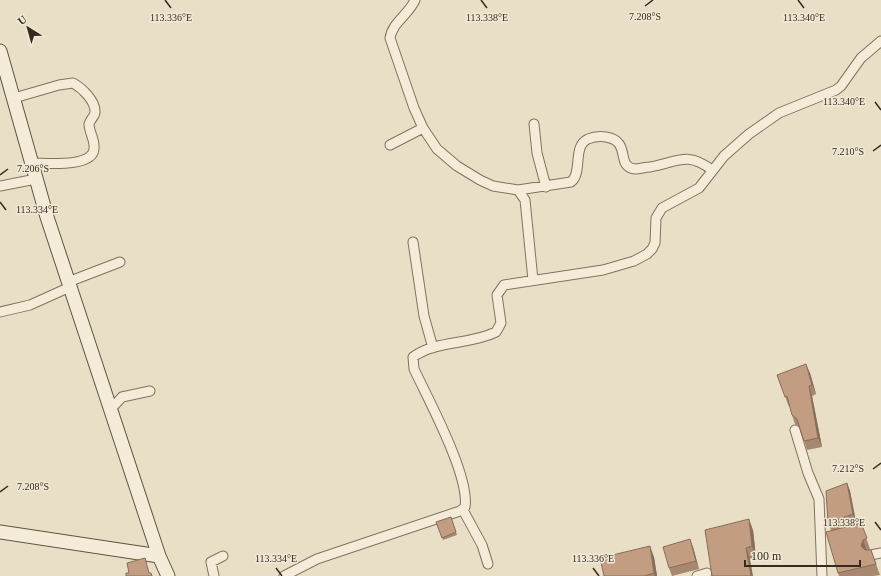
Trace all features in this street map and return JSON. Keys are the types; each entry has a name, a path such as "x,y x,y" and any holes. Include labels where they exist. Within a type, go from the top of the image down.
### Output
{"street":[{"path":"415,0 410,10 391,33 390,38 414,108 423,128 437,149 457,166 493,186 518,190 568,184 574,180 582,144 587,139 601,136 618,140 621,145 625,162 629,167 636,169 686,158 702,162 712,170"},
{"path":"488,564 482,545 463,510 466,502 465,490 452,452 414,368 412,362 413,358 420,352 479,338 496,332 501,323 498,291 504,285 603,270 634,261 647,254 655,243 656,218 662,208 699,188 724,156 749,134 779,113 836,90 841,86 861,58 881,41"},
{"path":"0,51 36,179 69,284 159,556 168,576"},
{"path":"14,98 59,85 73,83 91,100 95,109 95,114 89,124 94,143 94,150 88,159 72,162 32,163"},
{"path":"534,124 537,153 546,186"},
{"path":"390,145 423,128"},
{"path":"0,186 36,179"},
{"path":"518,190 525,200 533,280"},
{"path":"413,242 424,316 433,348"},
{"path":"0,312 30,305 69,284 120,262"},
{"path":"110,410 122,397 150,391"},
{"path":"795,430 808,473 818,495 822,576"},
{"path":"284,576 317,559 463,510"},
{"path":"0,532 159,556"},
{"path":"871,555 881,553"},
{"path":"214,576 211,562 223,556"},
{"path":"697,576 707,573"}],"building":[{"path":"806,364 812,385 809,386 818,438 804,441 797,419 792,415 787,396 785,397 777,375"},
{"path":"847,483 853,514 828,523 826,491"},
{"path":"451,517 456,532 442,538 436,522"},
{"path":"749,519 752,546 746,548 751,576 712,576 705,530"},
{"path":"861,523 867,538 863,540 861,546 865,550 871,550 876,564 838,573 826,532"},
{"path":"690,539 696,561 669,568 663,547"},
{"path":"650,546 654,573 644,576 604,576 600,558"},
{"path":"145,558 149,573 151,573 152,576 126,576 126,573 129,573 127,563"}]}
